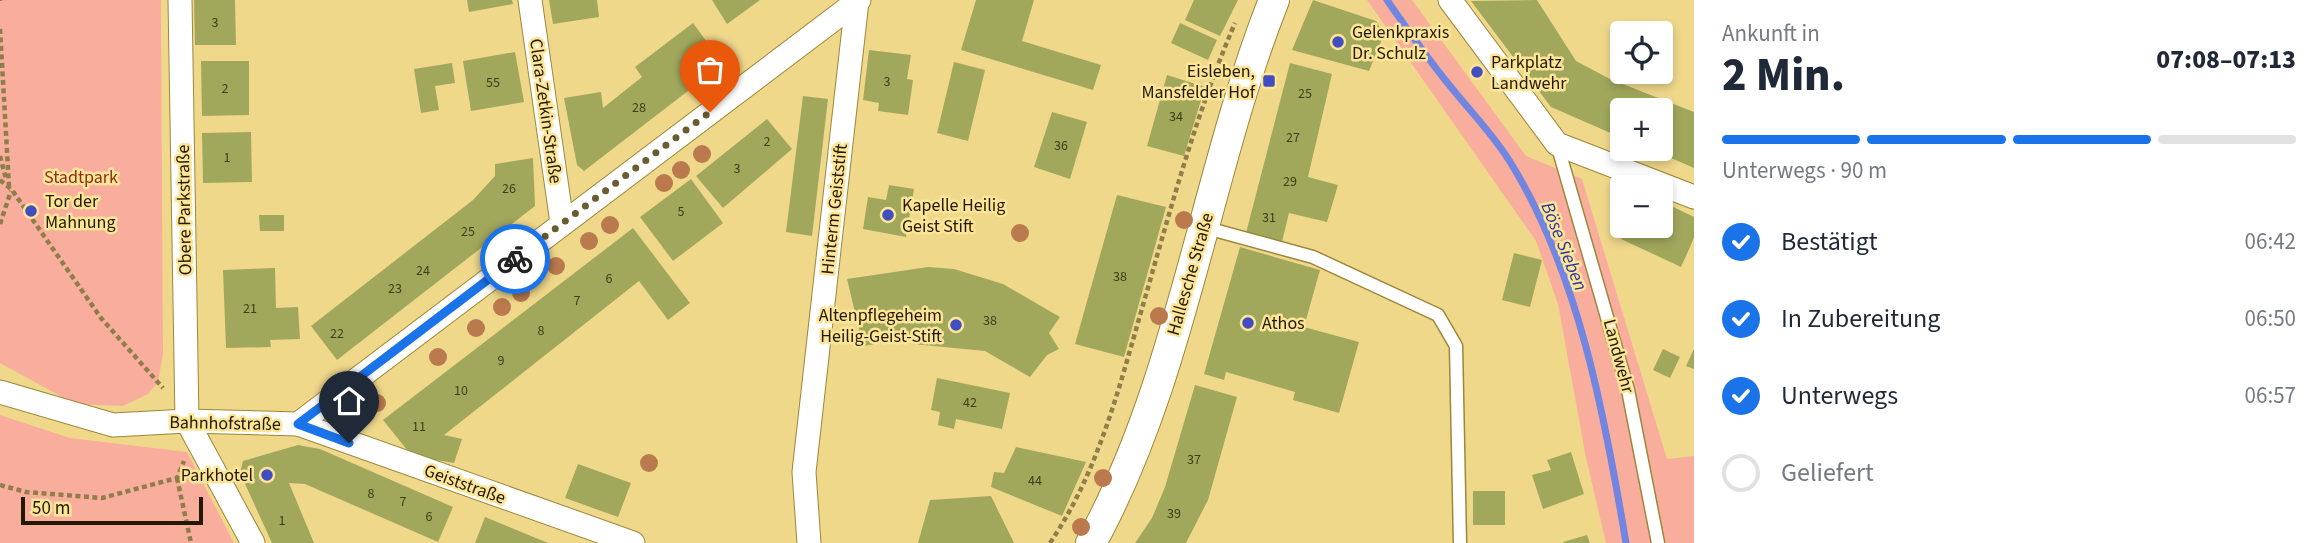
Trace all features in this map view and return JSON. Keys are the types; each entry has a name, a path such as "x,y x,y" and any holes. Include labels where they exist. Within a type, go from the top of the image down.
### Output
{"street":[{"name":"Obere Parkstraße","path":"180,0 187,421"},
{"name":"Clara-Zetkin-Straße","path":"530,0 562,223"},
{"name":"Hallesche Straße","path":"1091,543 1115,496 1134,449 1174,331 1242,91 1274,0"},
{"name":"Landwehr","path":"1450,0 1557,144"},
{"name":"Bahnhofstraße","path":"0,392 113,425 187,421 298,424 858,1"},
{"name":"Hinterm Geiststift","path":"809,543 804,472 858,1"},
{"path":"1557,144 1694,197"},
{"path":"187,421 253,543"},
{"name":"Geiststraße","path":"298,424 633,543"}],"lane":[{"name":"Landwehr","path":"1557,144 1628,390 1658,543"},
{"path":"1203,227 1313,257 1438,315 1456,346 1460,543"}],"path":[{"path":"1050,543 1081,489 1115,402 1215,69 1240,12"},
{"path":"1208,117 1223,65 1243,22"},
{"path":"0,29 10,189 0,224"},
{"path":"0,156 10,189"},
{"path":"0,180 10,189 102,318 165,391"},
{"path":"187,421 187,453 177,478 191,543"},
{"path":"0,485 26,492 102,498 177,478"}],"green space":[{"name":"Stadtpark","path":"0,0 161,0 163,354 158,382 148,394 123,406 75,404 0,363"},
{"path":"1367,0 1412,0 1526,156 1582,179 1667,459 1694,456 1694,543 1606,543 1586,458 1558,304 1536,241"},
{"path":"0,415 70,438 187,452 234,543 0,543"}],"building":[{"path":"194,0 235,0 236,45 195,45"},
{"path":"467,0 512,0 513,4 469,12"},
{"path":"549,0 597,0 599,17 553,24"},
{"path":"712,0 760,0 727,24"},
{"path":"976,0 1034,0 1022,41 1101,65 1093,90 961,50"},
{"path":"1194,0 1238,0 1220,36 1185,20"},
{"name":"Gelenkpraxis Dr. Schulz","path":"1313,0 1376,21 1384,34 1369,71 1292,50"},
{"path":"1537,0 1576,61 1610,79 1610,84 1623,84 1658,98 1610,98 1610,133 1551,107 1471,1"},
{"path":"693,23 723,64 584,171 577,165 564,98 601,92 603,108 642,77 635,67"},
{"path":"1180,23 1217,40 1208,60 1171,43"},
{"path":"869,50 911,55 907,79 913,80 908,115 878,111 879,103 863,100"},
{"path":"515,52 524,102 471,111 463,61"},
{"path":"201,61 249,61 249,115 202,116"},
{"path":"954,62 985,70 968,141 937,133"},
{"path":"452,63 455,83 435,86 439,110 421,113 414,69"},
{"path":"1290,63 1332,74 1308,177 1338,185 1327,222 1289,213 1282,242 1246,233"},
{"path":"1167,75 1205,87 1184,156 1147,146"},
{"path":"803,96 828,99 812,236 786,232"},
{"path":"1673,104 1694,112 1694,168 1673,159"},
{"path":"1052,112 1087,122 1070,179 1034,167"},
{"path":"767,119 792,149 723,208 696,176"},
{"path":"251,132 252,182 203,183 202,133"},
{"path":"533,158 535,206 337,360 311,326 473,200 495,176 495,164"},
{"path":"691,179 723,223 673,261 640,217"},
{"name":"Kapelle Heilig Geist Stift","path":"889,185 914,189 906,237 863,229 868,197 886,200"},
{"path":"1117,195 1166,207 1124,357 1075,344"},
{"path":"1673,207 1694,217 1694,238 1681,267 1621,239 1673,238"},
{"path":"259,215 284,215 284,231 260,231"},
{"path":"633,228 690,303 668,320 639,281 444,435 462,439 454,463 412,456 383,420"},
{"path":"1240,247 1320,270 1304,327 1359,342 1339,413 1293,400 1295,392 1226,372 1224,380 1204,374"},
{"path":"1514,253 1542,260 1530,307 1502,300"},
{"name":"Altenpflegeheim Heilig-Geist-Stift","path":"928,267 954,269 1003,284 1060,317 1049,333 1059,349 1047,355 1030,377 985,351 913,344 912,338 863,346 847,279"},
{"path":"275,268 276,308 298,307 300,339 270,340 271,347 226,348 223,270"},
{"path":"1663,349 1680,357 1670,378 1653,370"},
{"path":"1694,349 1694,369 1686,366"},
{"path":"937,378 1010,393 1002,429 956,419 954,429 938,425 940,412 931,410"},
{"path":"1195,385 1237,397 1208,500 1186,543 1135,543 1152,518 1165,487"},
{"path":"298,445 320,449 453,507 438,542 305,484 289,483 314,543 272,543 240,473 243,461"},
{"path":"1016,447 1086,462 1062,516 991,487 994,472 1004,473"},
{"path":"1571,452 1584,494 1543,509 1532,475 1551,470 1547,460"},
{"path":"578,464 631,483 618,517 565,498"},
{"path":"1473,491 1505,491 1505,525 1473,525"},
{"path":"991,496 1014,543 918,543 930,500"},
{"path":"485,517 548,543 475,543"},
{"path":"1587,535 1590,543 1563,542"}],"waterway":[{"name":"Böse Sieben","path":"1387,0 1433,65 1505,154 1535,208 1555,253 1572,300 1598,397 1626,543"}],"way so far":[{"path":"515,259 710,112"}],"place":[{"name":"Gelenkpraxis Dr. Schulz","path":"1338,42"},
{"name":"Parkplatz Landwehr","path":"1477,72"},
{"name":"Eisleben, Mansfelder Hof","path":"1269,81"},
{"name":"Tor der Mahnung","path":"31,211"},
{"name":"Kapelle Heilig Geist Stift","path":"888,215"},
{"name":"Athos","path":"1248,323"},
{"name":"Altenpflegeheim Heilig-Geist-Stift","path":"956,325"},
{"name":"Parkhotel","path":"267,475"}],"route":[{"path":"349,443 298,424 515,259"}]}
